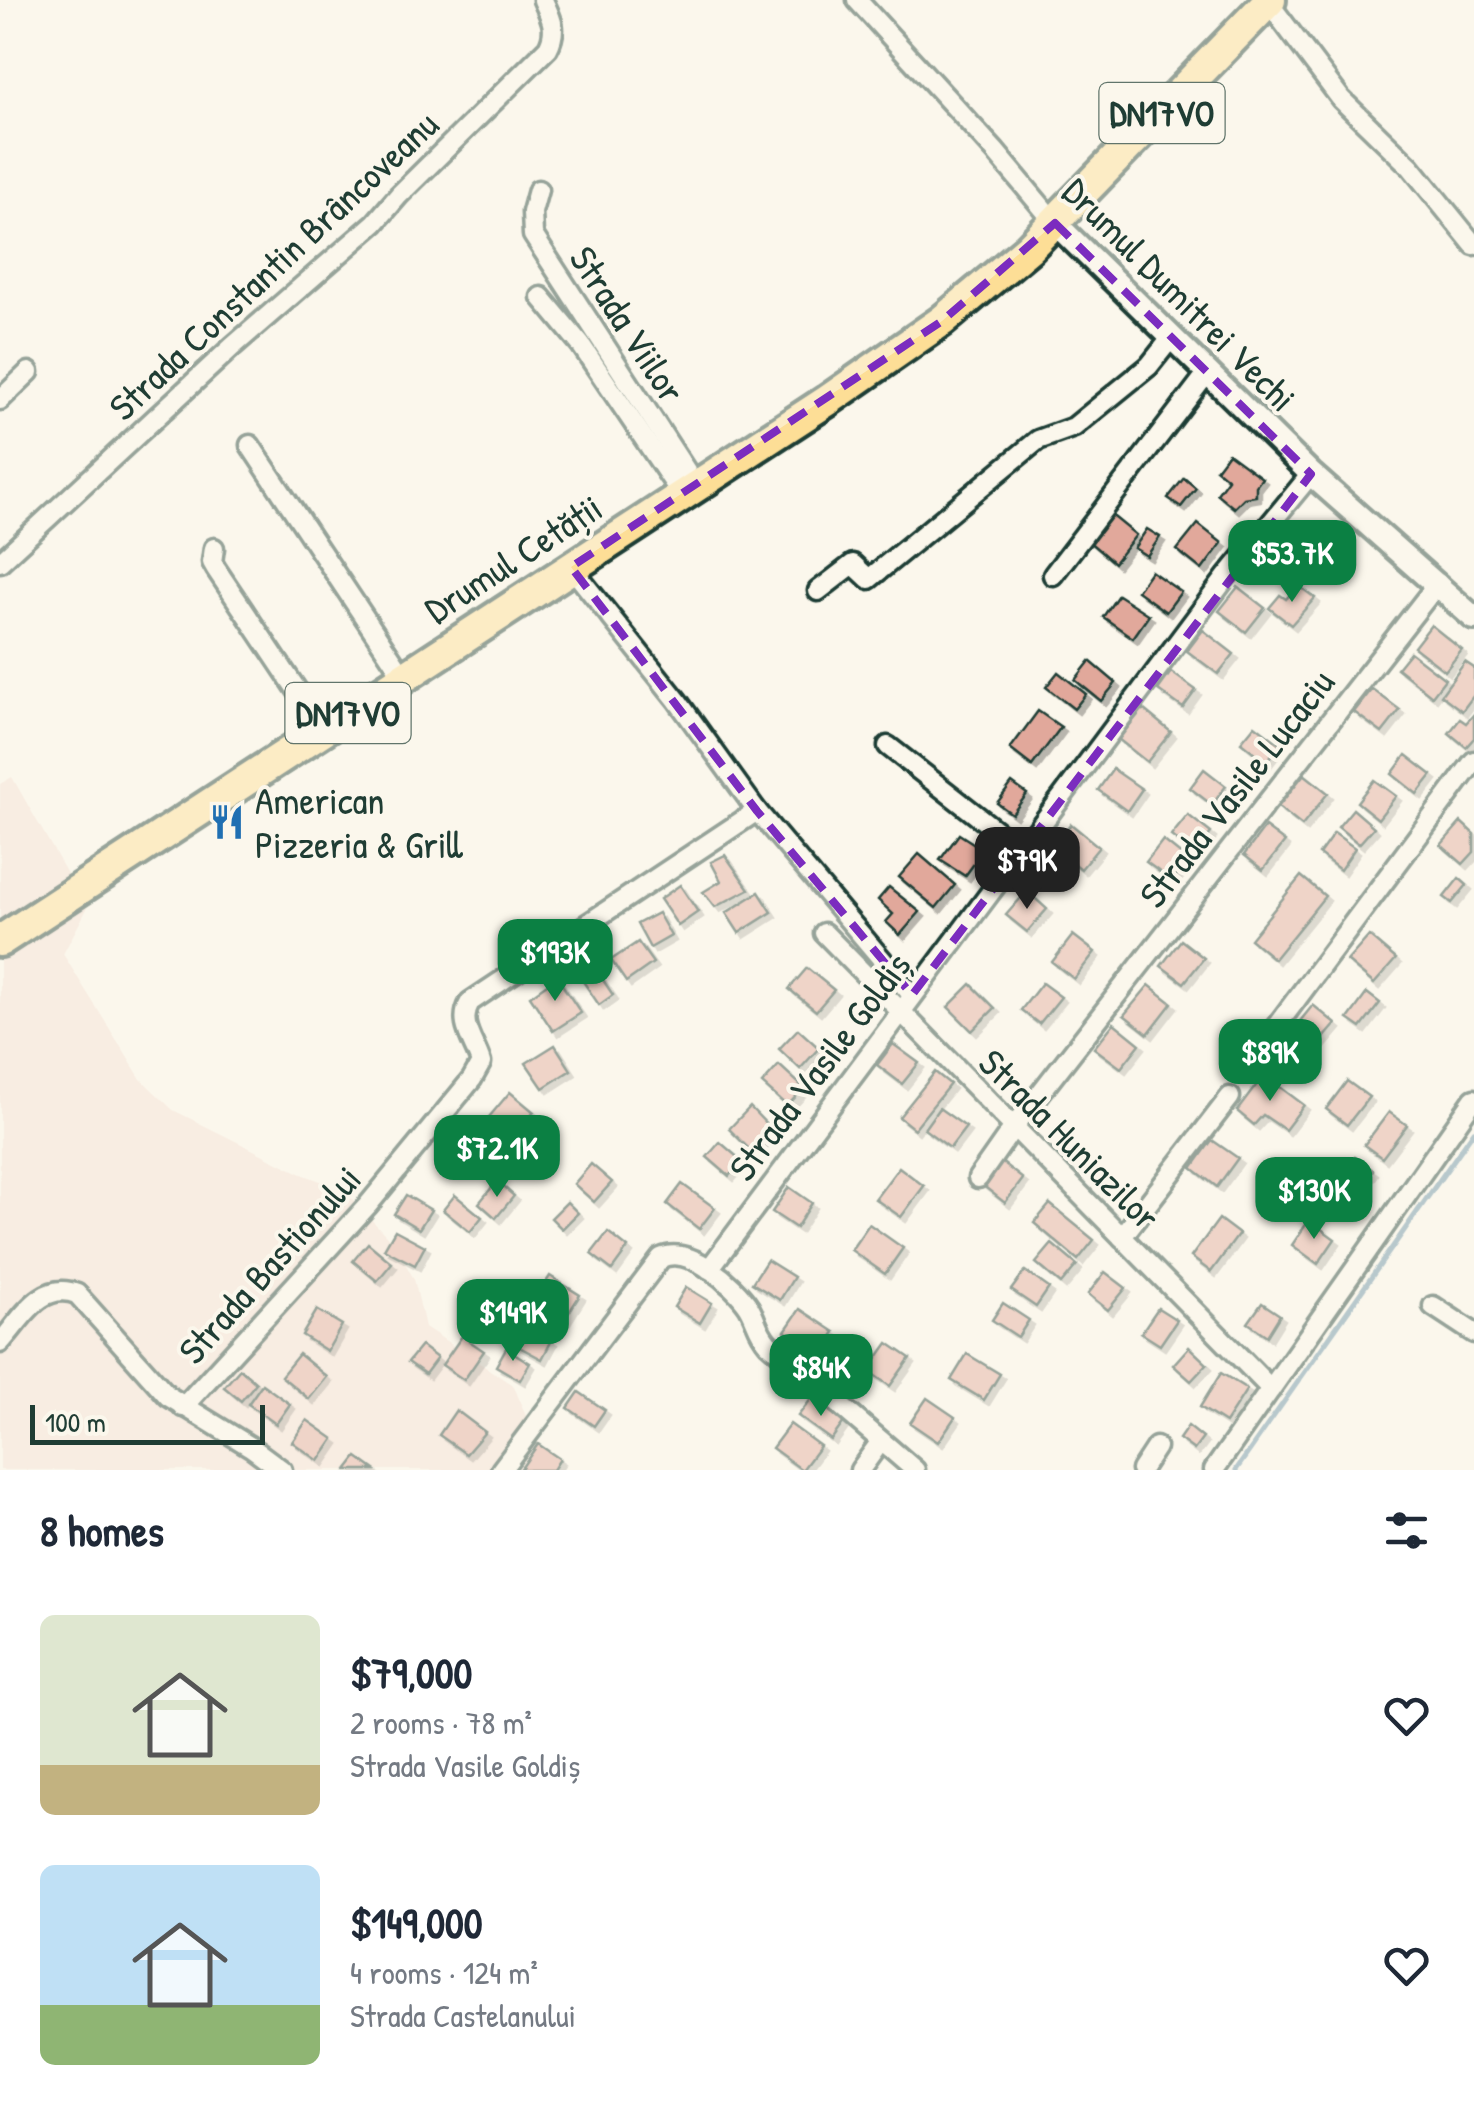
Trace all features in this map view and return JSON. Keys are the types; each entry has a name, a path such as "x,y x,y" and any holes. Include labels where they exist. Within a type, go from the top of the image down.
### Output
{"highway":[{"name":"DN17VO","path":"1055,223 1269,1"},
{"name":"Drumul Cetății","path":"0,940 689,491 942,321 1055,223"}],"street":[{"name":"Strada Constantin Brâncoveanu","path":"0,562 232,348 375,224 398,194 548,48 555,36 554,24 542,0"},
{"name":"Drumul Dumitrei Vechi","path":"857,0 1055,223 1311,474 1474,618"},
{"path":"1269,1 1342,99 1411,167 1474,245"},
{"name":"Strada Viilor","path":"538,190 532,212 533,235 689,491"},
{"path":"541,297 689,491"},
{"path":"818,592 853,564 869,579 1038,440 1074,428 1149,366 1172,337"},
{"path":"0,400 29,372"},
{"path":"1053,575 1208,372"},
{"path":"250,445 404,676"},
{"name":"Strada Vasile Goldiș","path":"709,1270 1227,576 1311,474"},
{"path":"214,548 212,562 216,569 324,729"},
{"path":"571,568 677,700 757,812 912,996"},
{"name":"Strada Vasile Lucaciu","path":"978,1178 1438,583"},
{"path":"888,746 1021,850"},
{"path":"1272,1032 1474,761"},
{"name":"Strada Bastionului","path":"183,1407 368,1205 472,1079 481,1064 466,1029 464,1012 470,1002 757,812"},
{"name":"Strada Huniazilor","path":"824,933 1271,1389"},
{"path":"1122,1237 1230,1097"},
{"path":"1214,1470 1474,1099"},
{"path":"501,1470 662,1258 671,1253 683,1254 709,1270 746,1303 757,1331 768,1343 915,1470"},
{"path":"0,1342 42,1294 63,1288 77,1294 146,1375 183,1407 282,1470"},
{"path":"1432,1306 1474,1334"},
{"path":"860,1470 881,1440"},
{"path":"1141,1470 1156,1447"}],"highlighted area":[{"path":"1055,223 1311,474 912,995 757,811 571,567 942,321"}],"shaded area":[{"path":"12,777 87,909 63,954 141,1079 173,1110 302,1174 344,1190 394,1244 414,1279 425,1327 514,1386 542,1457 540,1470 0,1470 0,784"}],"building":[{"path":"1228,453 1262,478 1256,486 1256,496 1244,498 1234,508 1217,494 1228,479 1216,469"},
{"path":"1184,478 1196,488 1181,507 1168,498"},
{"path":"1109,513 1136,535 1114,563 1087,540"},
{"path":"1198,524 1222,543 1202,570 1177,550"},
{"path":"1147,529 1160,537 1147,556 1134,548"},
{"path":"1278,537 1303,556 1282,582 1257,563"},
{"path":"1151,571 1181,592 1166,612 1137,591"},
{"path":"1298,585 1315,598 1291,625 1269,608 1280,595 1286,599"},
{"path":"1238,587 1265,608 1246,632 1219,611"},
{"path":"1118,595 1149,615 1133,638 1103,617"},
{"path":"1431,625 1462,650 1445,671 1414,647"},
{"path":"1203,630 1234,654 1218,674 1187,651"},
{"path":"1410,652 1445,679 1432,696 1397,668"},
{"path":"1090,661 1116,683 1101,701 1075,680"},
{"path":"1465,662 1474,668 1474,695 1462,711 1441,695"},
{"path":"1058,672 1086,694 1074,709 1046,687"},
{"path":"1171,672 1196,690 1183,708 1158,690"},
{"path":"1372,689 1400,710 1382,733 1354,712"},
{"path":"1143,709 1171,732 1147,762 1118,739"},
{"path":"1038,711 1061,727 1032,766 1010,749"},
{"path":"1474,714 1474,738 1466,747 1449,733 1460,719 1466,723"},
{"path":"1255,725 1280,744 1266,762 1241,742"},
{"path":"1406,755 1432,775 1417,794 1392,774"},
{"path":"1113,769 1142,789 1127,811 1098,790"},
{"path":"1204,769 1226,786 1212,805 1190,788"},
{"path":"1304,774 1328,793 1302,826 1278,807"},
{"path":"1374,780 1396,796 1378,819 1357,802"},
{"path":"1012,783 1027,794 1012,814 997,803"},
{"path":"1353,809 1374,827 1359,844 1338,827"},
{"path":"1188,815 1211,833 1195,854 1171,836"},
{"path":"1461,822 1474,834 1474,852 1463,864 1441,845"},
{"path":"1071,824 1099,847 1081,869 1053,846"},
{"path":"1265,827 1285,842 1263,870 1244,855"},
{"path":"1334,833 1355,848 1340,870 1319,854"},
{"path":"959,834 984,850 965,876 940,860"},
{"path":"1163,840 1188,860 1172,881 1146,862"},
{"path":"919,854 955,885 936,908 899,877"},
{"path":"725,855 749,889 715,907 703,892 721,881 711,862"},
{"path":"1301,876 1325,896 1274,959 1250,939"},
{"path":"1459,878 1467,885 1452,903 1444,897"},
{"path":"680,885 698,912 678,926 660,899"},
{"path":"889,887 920,912 900,935 886,922 893,914 878,900"},
{"path":"1027,891 1047,909 1027,932 1006,915"},
{"path":"759,892 772,912 739,933 726,913"},
{"path":"658,913 671,936 650,948 637,924"},
{"path":"1073,935 1095,952 1074,979 1052,962"},
{"path":"1369,936 1396,959 1374,984 1347,961"},
{"path":"1181,940 1204,958 1184,983 1161,966"},
{"path":"638,942 653,963 626,982 611,960"},
{"path":"591,962 613,995 599,1005 576,971"},
{"path":"807,968 834,990 816,1011 789,989"},
{"path":"557,977 581,1013 553,1031 530,996"},
{"path":"1042,983 1061,997 1039,1024 1021,1010"},
{"path":"971,984 995,1008 972,1031 948,1007"},
{"path":"1149,985 1172,1003 1148,1034 1124,1015"},
{"path":"1367,993 1380,1003 1361,1028 1348,1019"},
{"path":"1313,1005 1336,1024 1318,1045 1296,1026"},
{"path":"1114,1023 1140,1044 1121,1068 1094,1048"},
{"path":"798,1029 819,1048 800,1069 779,1049"},
{"path":"893,1044 919,1063 902,1084 877,1065"},
{"path":"555,1045 571,1070 543,1088 526,1063"},
{"path":"779,1065 804,1088 787,1106 762,1084"},
{"path":"935,1072 950,1084 914,1129 899,1117"},
{"path":"1264,1075 1304,1105 1285,1130 1263,1115 1254,1125 1237,1111"},
{"path":"1347,1081 1369,1097 1347,1125 1326,1109"},
{"path":"510,1092 534,1112 513,1137 489,1117"},
{"path":"750,1107 774,1132 753,1153 729,1129"},
{"path":"939,1108 966,1127 950,1148 924,1129"},
{"path":"1389,1112 1407,1125 1382,1158 1364,1145"},
{"path":"472,1126 490,1141 472,1163 454,1148"},
{"path":"1212,1140 1238,1158 1217,1187 1192,1168"},
{"path":"720,1142 742,1161 729,1176 707,1157"},
{"path":"1355,1157 1373,1170 1355,1194 1337,1181"},
{"path":"1000,1161 1023,1179 1005,1203 981,1184"},
{"path":"591,1164 612,1182 594,1202 574,1184"},
{"path":"899,1167 924,1186 901,1217 875,1199"},
{"path":"497,1181 514,1196 496,1218 479,1203"},
{"path":"682,1184 715,1208 699,1229 667,1204"},
{"path":"789,1187 812,1203 796,1228 772,1212"},
{"path":"406,1195 431,1210 419,1229 394,1214"},
{"path":"455,1195 482,1217 470,1232 443,1210"},
{"path":"567,1202 578,1213 562,1229 551,1218"},
{"path":"1050,1204 1094,1240 1078,1260 1034,1223"},
{"path":"1219,1219 1239,1234 1211,1272 1191,1257"},
{"path":"1309,1220 1335,1239 1318,1264 1292,1245"},
{"path":"869,1224 903,1248 885,1274 851,1250"},
{"path":"395,1230 425,1246 415,1265 384,1249"},
{"path":"608,1232 628,1248 612,1270 591,1254"},
{"path":"368,1243 392,1263 377,1281 353,1261"},
{"path":"1052,1244 1077,1265 1061,1284 1036,1263"},
{"path":"767,1260 794,1277 780,1300 752,1283"},
{"path":"1025,1271 1049,1288 1036,1307 1011,1290"},
{"path":"1105,1272 1126,1288 1108,1310 1088,1294"},
{"path":"550,1276 580,1295 556,1333 526,1313"},
{"path":"686,1287 712,1303 700,1323 674,1307"},
{"path":"1003,1303 1029,1320 1018,1337 992,1320"},
{"path":"1262,1303 1280,1315 1267,1336 1248,1323"},
{"path":"1158,1308 1177,1320 1160,1345 1141,1333"},
{"path":"800,1309 835,1332 820,1355 785,1331"},
{"path":"317,1310 342,1325 327,1351 302,1335"},
{"path":"523,1324 552,1340 542,1359 512,1343"},
{"path":"462,1336 484,1351 464,1380 442,1365"},
{"path":"888,1343 910,1358 890,1386 868,1371"},
{"path":"421,1346 437,1358 425,1374 408,1362"},
{"path":"1189,1347 1207,1364 1191,1381 1173,1365"},
{"path":"506,1348 530,1363 520,1380 496,1366"},
{"path":"299,1354 327,1377 309,1399 281,1376"},
{"path":"967,1354 1000,1374 984,1400 951,1380"},
{"path":"240,1369 256,1383 241,1401 224,1387"},
{"path":"1221,1373 1247,1389 1225,1423 1200,1407"},
{"path":"262,1384 290,1404 276,1424 248,1404"},
{"path":"579,1392 605,1410 594,1426 568,1408"},
{"path":"812,1398 844,1422 831,1440 798,1416"},
{"path":"927,1398 955,1417 938,1442 910,1423"},
{"path":"456,1410 485,1432 466,1454 439,1435"},
{"path":"307,1420 334,1439 319,1461 292,1442"},
{"path":"790,1424 820,1446 802,1470 772,1448"},
{"path":"1188,1426 1203,1438 1194,1450 1179,1439"},
{"path":"538,1444 560,1459 553,1470 520,1470"},
{"path":"357,1457 375,1470 347,1470"}],"waterway":[{"path":"1236,1470 1474,1131"}],"place":[{"name":"American Pizzeria & Grill","path":"227,822"}]}
